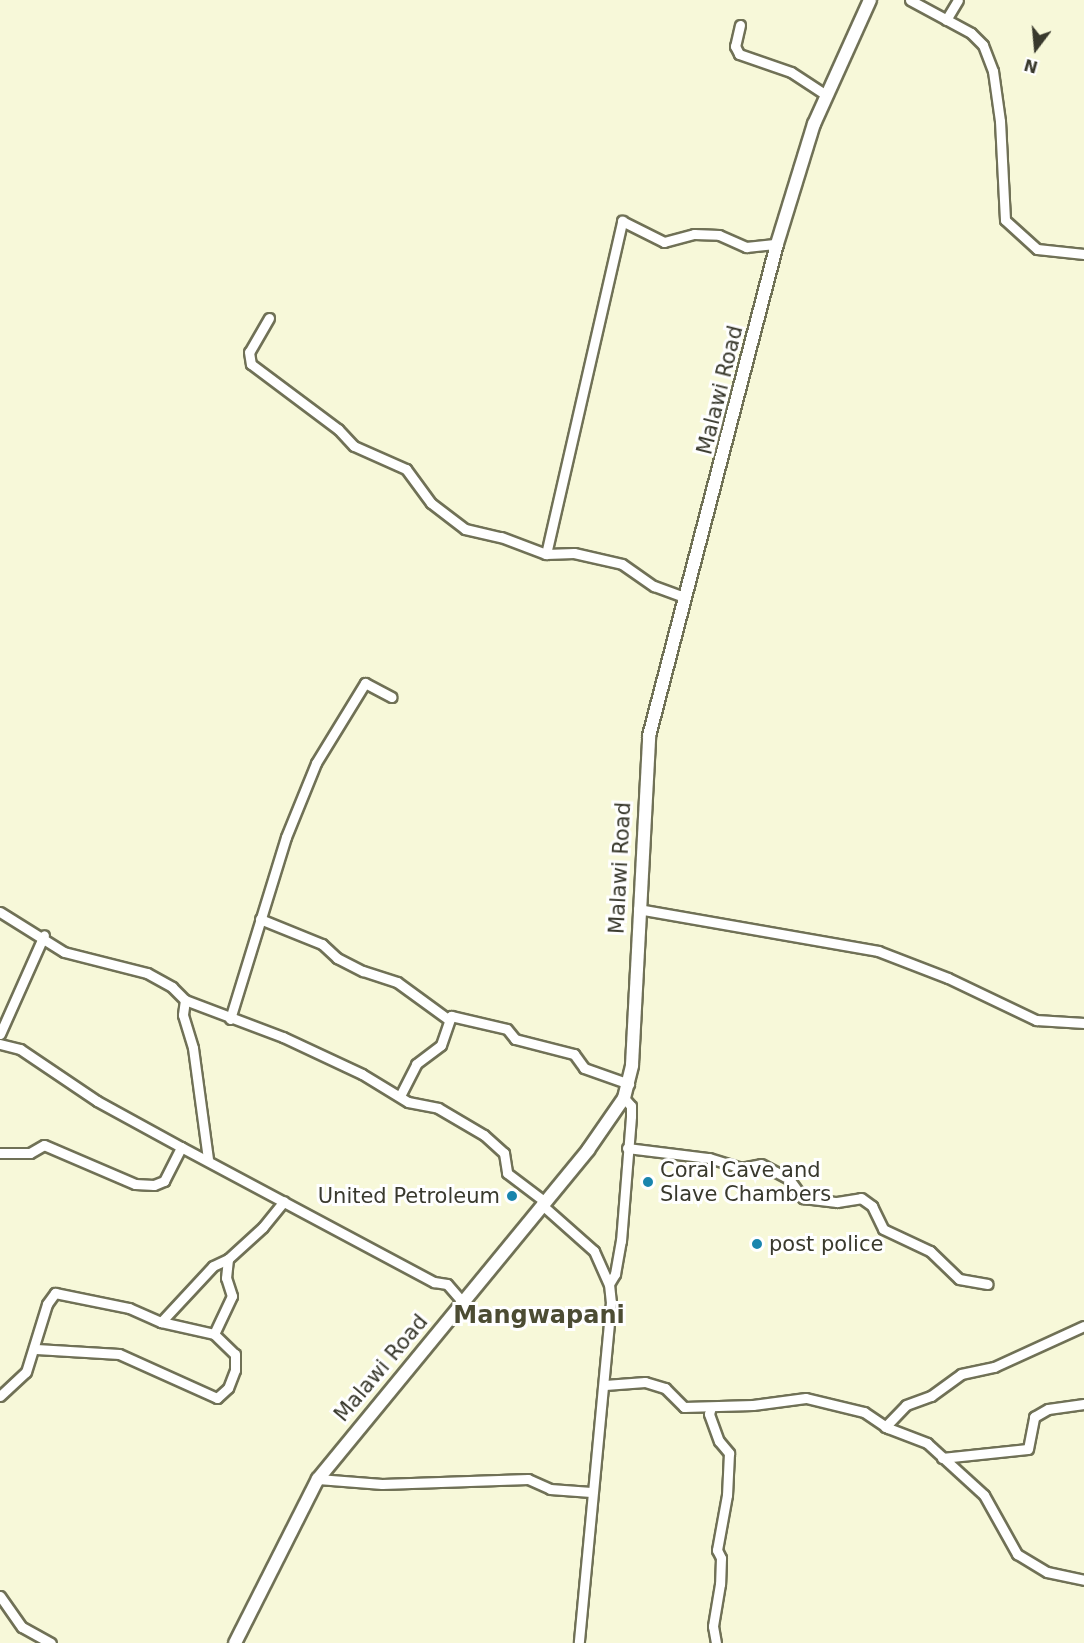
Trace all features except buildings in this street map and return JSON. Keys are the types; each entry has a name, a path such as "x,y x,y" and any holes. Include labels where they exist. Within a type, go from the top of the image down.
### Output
{"main road":[{"name":"Malawi Road","path":"235,1643 318,1479 588,1150 624,1098 629,1084 649,736 777,244 826,95 870,0"}],"street":[{"path":"910,0 971,33 983,45 993,71 1005,220 1037,249 1084,254"},
{"path":"946,20 958,0"},
{"path":"740,25 735,46 739,54 791,72 826,95"},
{"path":"546,554 622,221 664,242 694,234 719,235 746,247 777,244"},
{"path":"269,318 248,358 271,382 338,429 362,451 406,469 431,503 465,529 501,537 546,554 574,553 622,564 654,586 684,597"},
{"path":"230,1019 302,793 334,738 342,715 353,707 365,683 391,697"},
{"path":"638,909 878,951 948,978 1031,1018 1084,1023"},
{"path":"0,912 44,935 64,952 160,978 185,1000 230,1019 283,1037 408,1102 438,1108 484,1135 504,1153 507,1173 594,1251 609,1284 605,1385 591,1492 579,1643"},
{"path":"260,919 321,944 337,958 363,971 397,982 448,1019"},
{"path":"0,1034 44,935"},
{"path":"185,1000 183,1015 194,1048 208,1159"},
{"path":"400,1096 416,1064 441,1045 448,1019 451,1016 507,1029 515,1039 574,1054 584,1068 629,1084"},
{"path":"0,1044 20,1049 97,1101 181,1147 208,1159 434,1282 447,1284 462,1301"},
{"path":"609,1284 615,1274 621,1241 632,1106 624,1098"},
{"path":"0,1153 30,1153 44,1145 135,1184 154,1185 164,1181 181,1147"},
{"path":"627,1148 709,1158 741,1168 760,1164 789,1179 802,1198 837,1202 861,1198 872,1206 883,1229 930,1251 959,1279 988,1284"},
{"path":"161,1323 213,1266 228,1259 263,1227 284,1201"},
{"path":"214,1334 232,1296 226,1278 228,1259"},
{"path":"2,1389 23,1377 36,1349 53,1294 129,1308 161,1323 214,1334 235,1354 235,1370 228,1388 217,1398 119,1354 36,1349"},
{"path":"885,1427 906,1406 932,1396 961,1374 994,1367 1084,1326"},
{"path":"605,1385 645,1382 665,1388 684,1407 711,1407 794,1398 822,1400 864,1412 885,1427 927,1443 984,1495 1017,1554 1047,1572 1084,1580"},
{"path":"942,1458 1028,1449 1034,1417 1048,1409 1084,1404"},
{"path":"711,1407 709,1414 719,1441 729,1453 727,1495 717,1550 720,1558 720,1584 712,1626 716,1643"},
{"path":"318,1479 382,1484 528,1479 550,1489 591,1492"},
{"path":"0,1596 22,1627 51,1643"}],"place":[{"name":"Coral Cave and Slave Chambers","path":"648,1182"},
{"name":"United Petroleum","path":"512,1196"},
{"name":"post police","path":"757,1244"}],"district":[{"name":"Mangwapani","path":"539,1316"}]}
